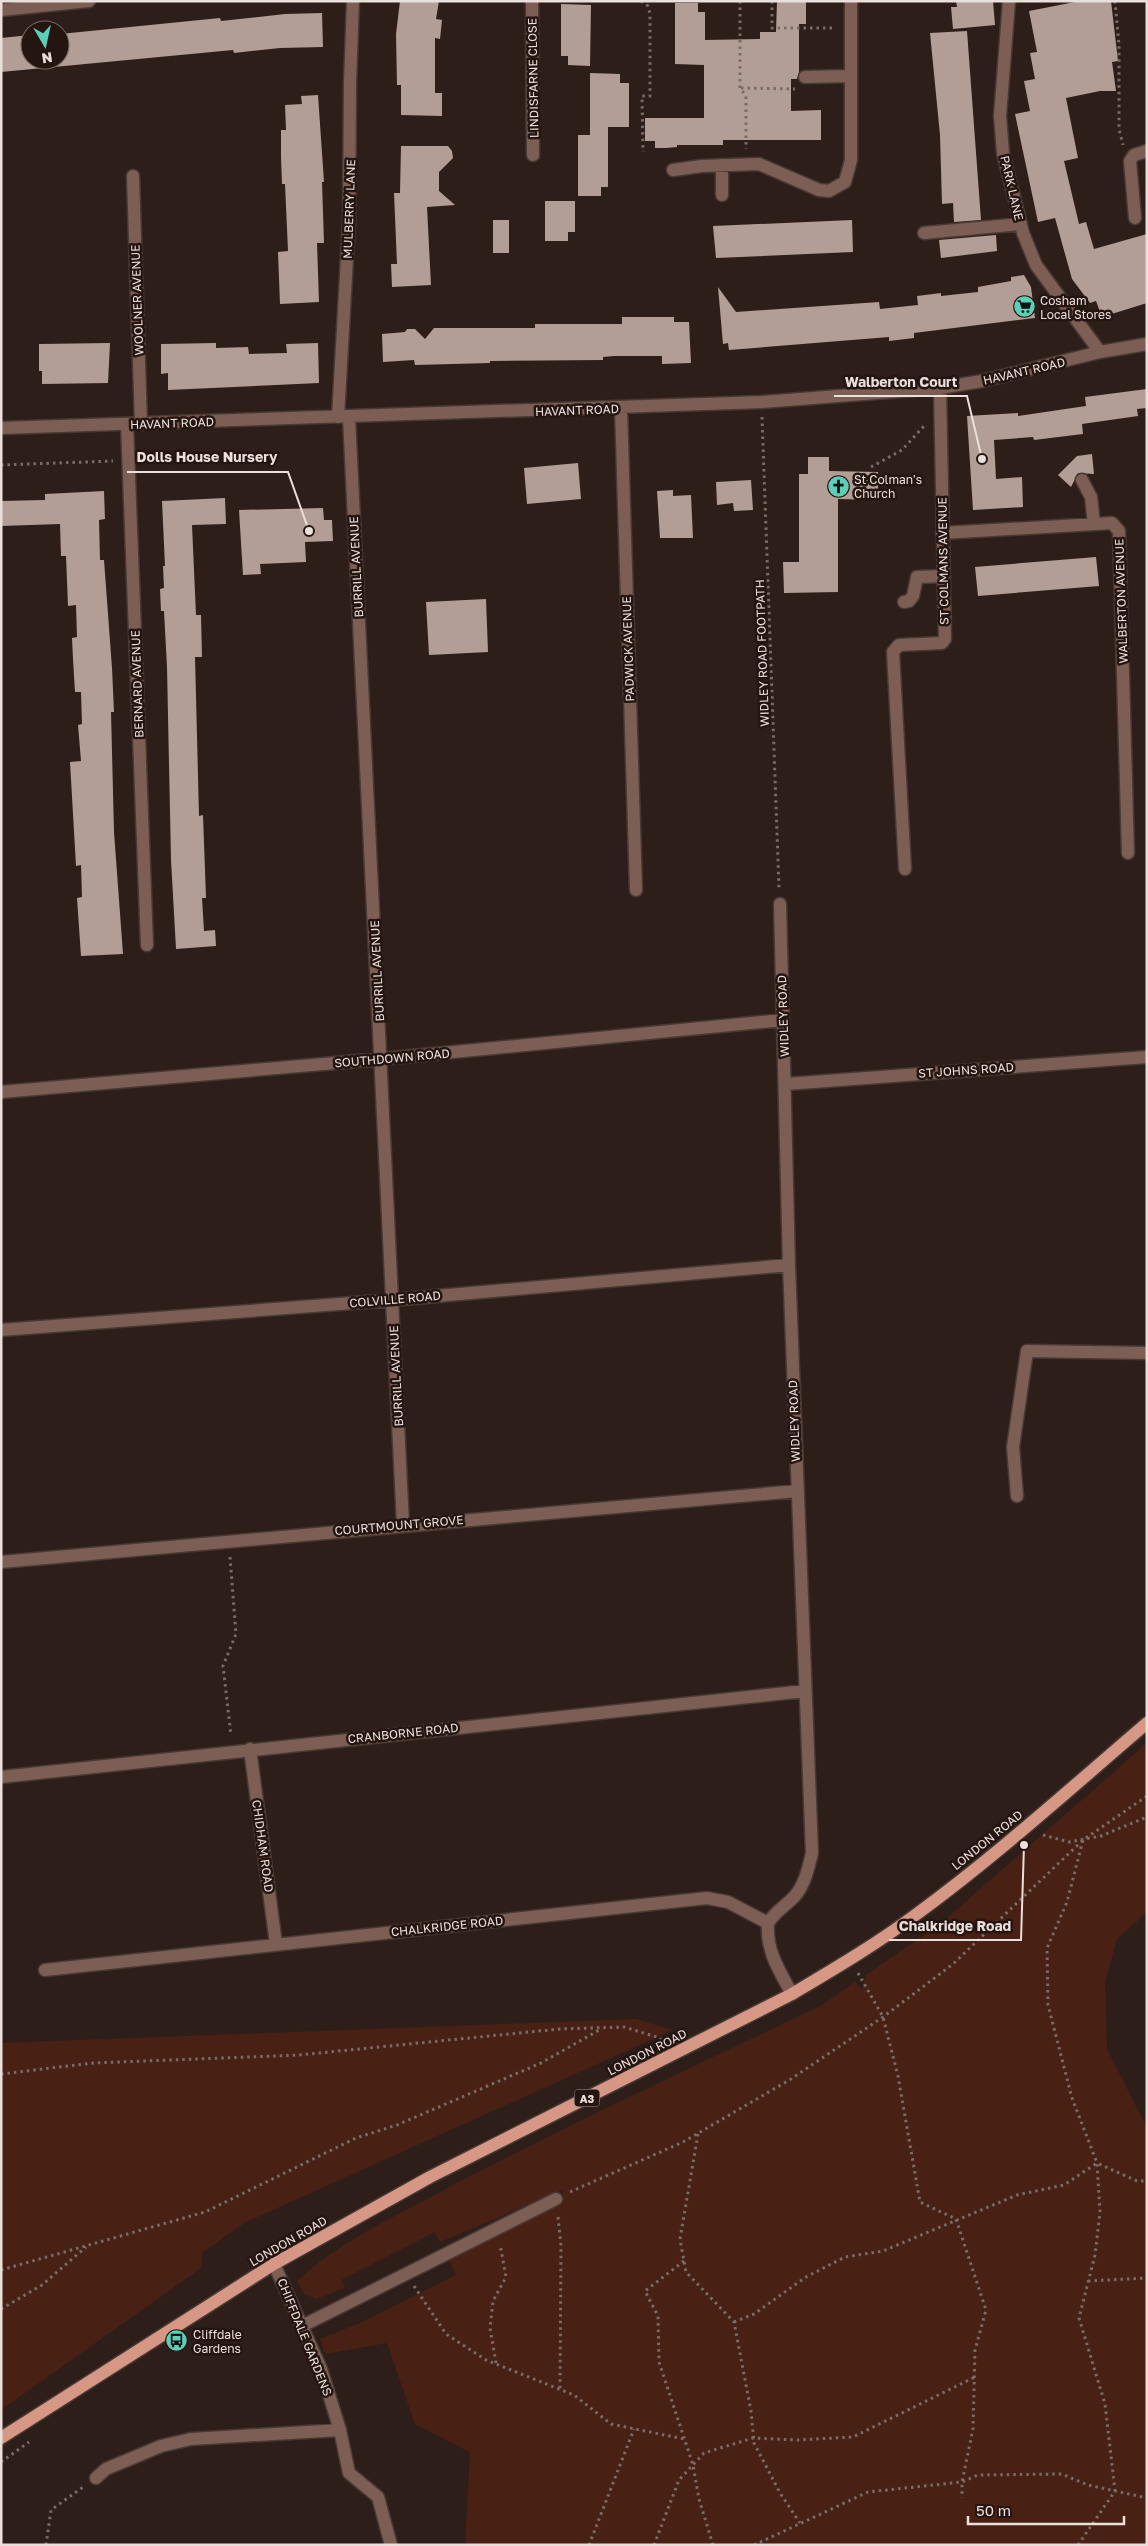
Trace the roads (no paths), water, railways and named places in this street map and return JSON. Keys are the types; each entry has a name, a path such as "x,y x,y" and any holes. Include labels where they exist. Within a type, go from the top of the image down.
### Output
{"main road":[{"name":"LONDON ROAD","path":"1,2438 274,2264 430,2177 792,1994 850,1960 914,1916 1023,1829 1147,1722"}],"street":[{"path":"1,10 89,1"},
{"name":"MULBERRY LANE","path":"343,417 353,1"},
{"name":"LINDISFARNE CLOSE","path":"532,1 533,154"},
{"path":"673,170 722,165 759,164 819,190 829,191 844,182 851,160 851,1"},
{"name":"PARK LANE","path":"1009,1 1000,116 1003,152 1021,224 1036,265 1100,352"},
{"path":"805,77 851,76"},
{"path":"1135,218 1129,169 1134,155 1147,151"},
{"path":"722,165 722,195"},
{"name":"WOOLNER AVENUE","path":"133,176 141,424"},
{"path":"924,233 1021,224"},
{"name":"HAVANT ROAD","path":"1,428 762,402 940,388 982,381 1100,352 1147,344"},
{"name":"ST COLMANS AVENUE","path":"905,869 893,652 899,645 942,643 945,639 940,388"},
{"name":"PADWICK AVENUE","path":"621,408 636,890"},
{"name":"BURRILL AVENUE","path":"343,417 381,1059 403,1525"},
{"name":"BERNARD AVENUE","path":"127,424 147,944"},
{"path":"1082,480 1092,497 1094,524"},
{"name":"WALBERTON AVENUE","path":"942,533 1112,523 1119,531 1128,853"},
{"path":"904,602 909,601 913,596 917,577 944,576"},
{"name":"WIDLEY ROAD","path":"768,1923 776,1911 794,1897 805,1881 812,1853 789,1265 786,1084 780,904"},
{"name":"SOUTHDOWN ROAD","path":"1,1092 381,1059 783,1020"},
{"name":"ST JOHNS ROAD","path":"786,1084 1147,1056"},
{"name":"COLVILLE ROAD","path":"1,1330 392,1300 789,1265"},
{"path":"1017,1496 1013,1446 1027,1352 1147,1353"},
{"name":"COURTMOUNT GROVE","path":"1,1562 229,1540 797,1491"},
{"name":"CRANBORNE ROAD","path":"1,1777 805,1691"},
{"name":"CHIDHAM ROAD","path":"250,1749 276,1944"},
{"name":"CHALKRIDGE ROAD","path":"45,1970 707,1898 728,1902 768,1923"},
{"path":"768,1923 767,1938 770,1954 792,1994"},
{"path":"302,2326 498,2226 556,2199"},
{"name":"CHIFFDALE GARDENS","path":"274,2264 321,2369 340,2430 349,2473 378,2497 391,2545"},
{"path":"96,2478 106,2469 161,2446 191,2439 340,2430"}],"place":[{"name":"Cosham Local Stores","path":"1024,307"},
{"name":"Walberton Court","path":"982,459"},
{"name":"St Colman's Church","path":"838,486"},
{"name":"Dolls House Nursery","path":"309,531"},
{"name":"Chalkridge Road","path":"1024,1845"},
{"name":"Cliffdale Gardens","path":"177,2341"}]}
